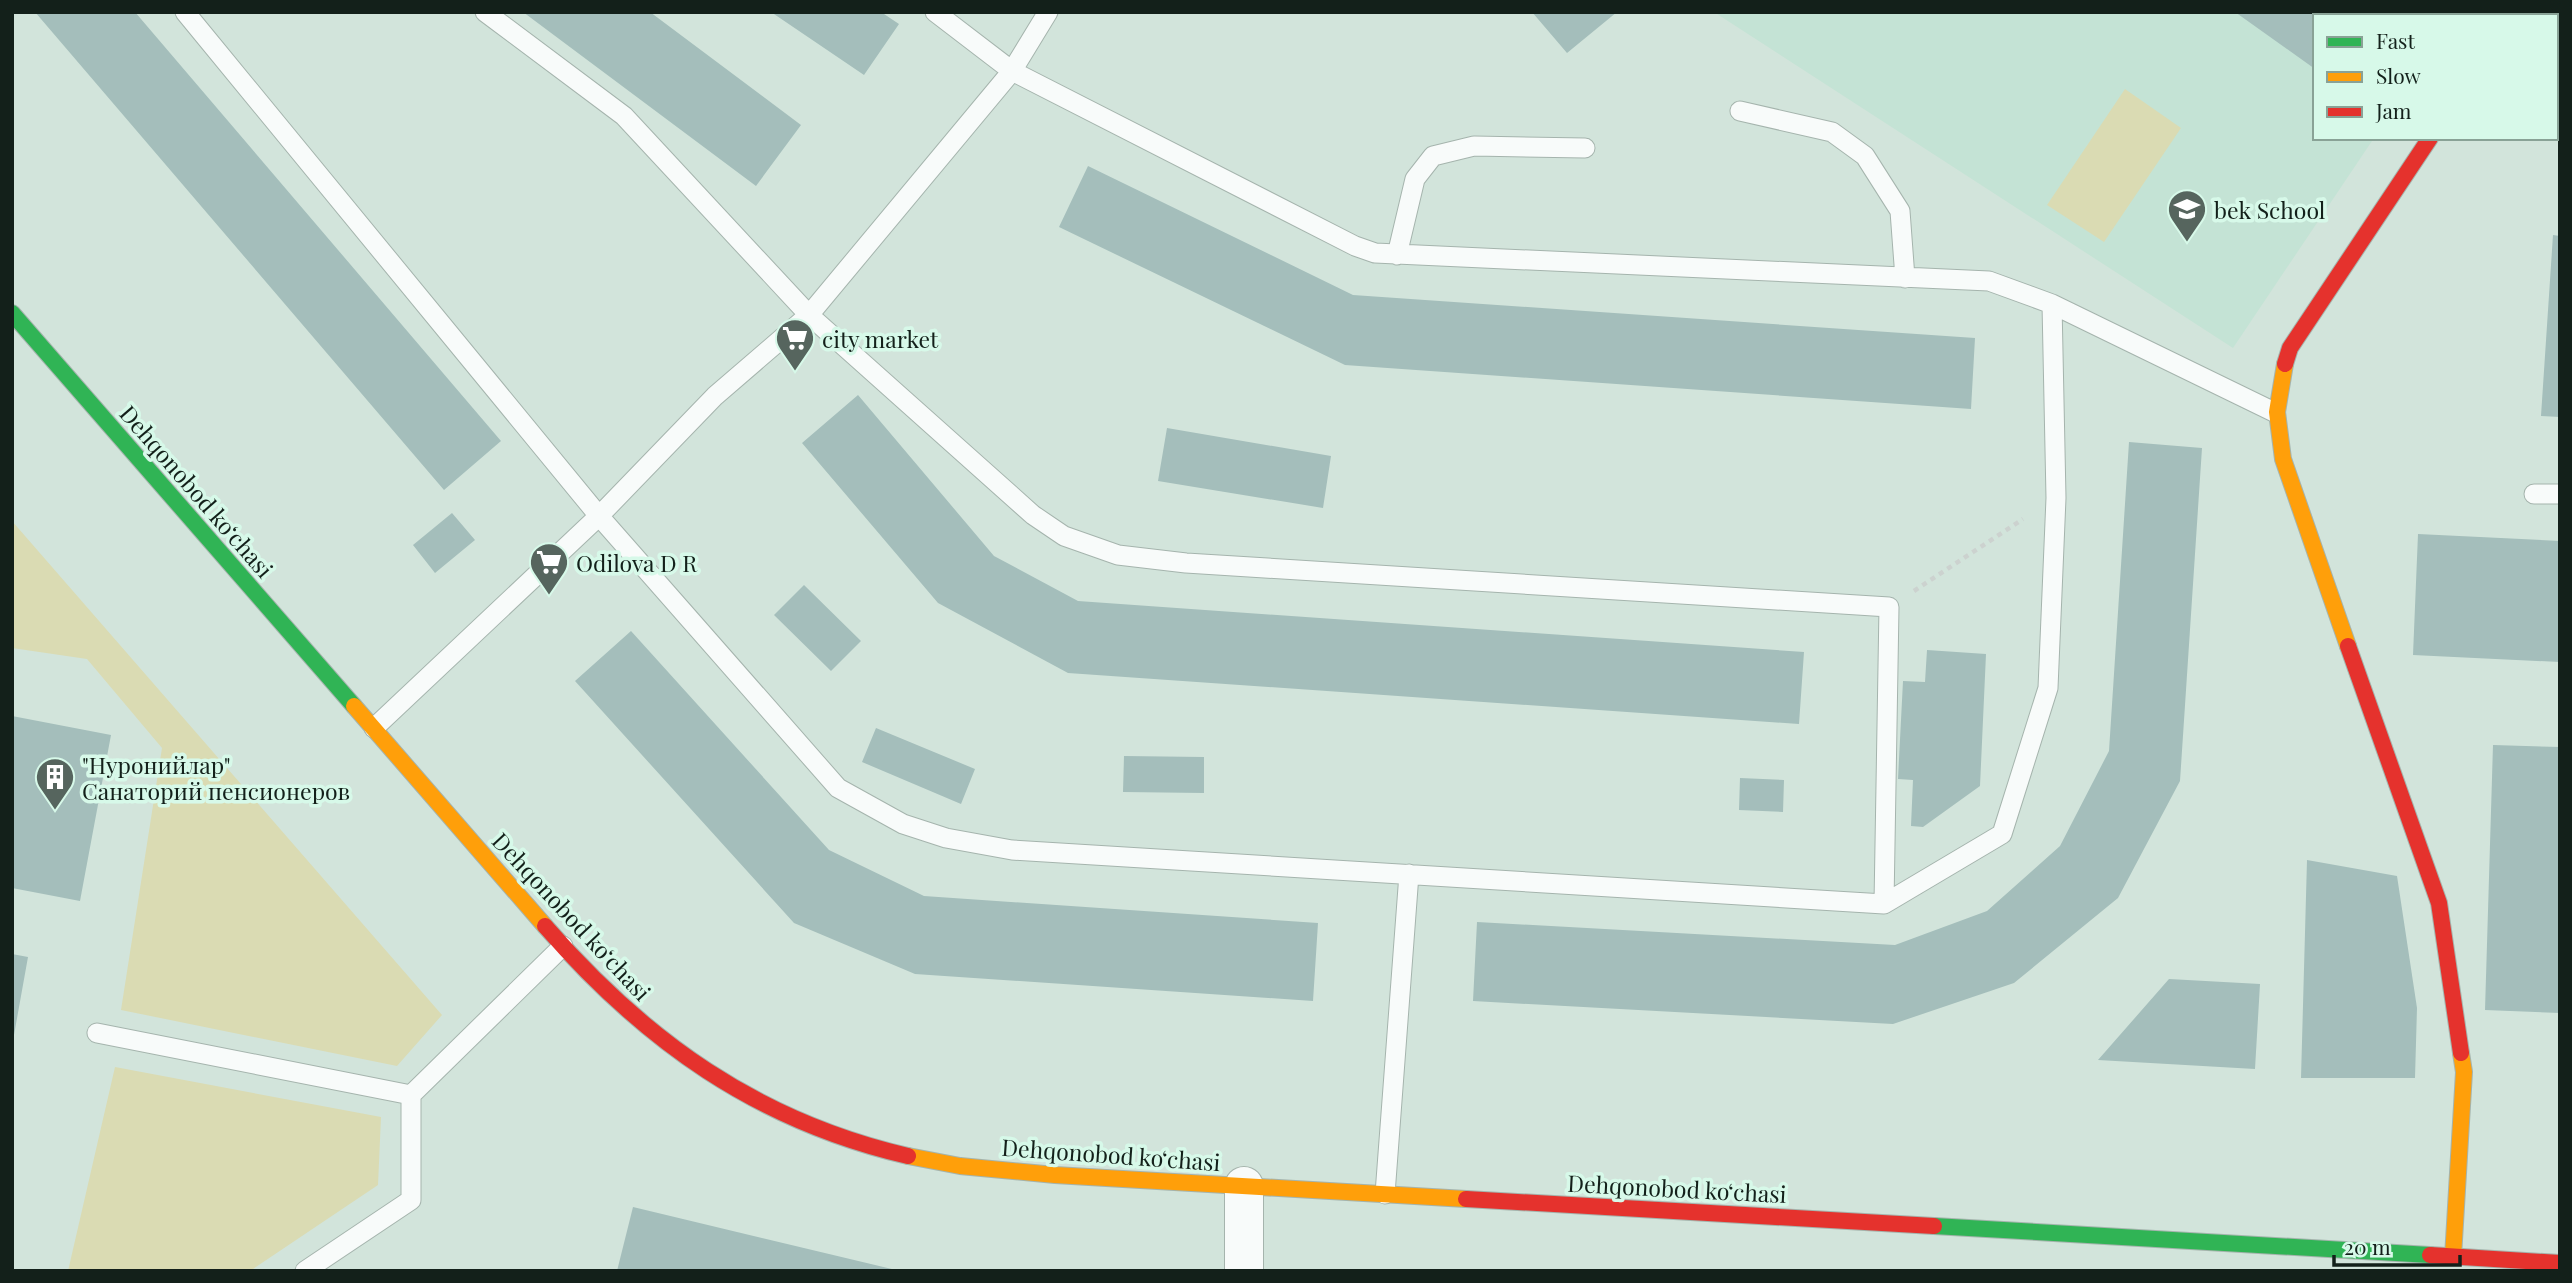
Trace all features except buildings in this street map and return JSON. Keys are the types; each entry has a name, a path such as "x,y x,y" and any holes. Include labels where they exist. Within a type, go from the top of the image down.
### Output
{"main road":[{"path":"2429,140 2290,348 2279,379 2274,412 2288,477 2439,903 2465,1072 2453,1257"},
{"name":"Dehqonobod koʻchasi","path":"12,313 563,946 611,996 658,1038 709,1075 822,1130 877,1149 957,1165 1055,1175 2560,1263"}],"street":[{"path":"1244,1186 1244,1271"}],"lane":[{"path":"185,12 599,516 838,788 903,824 946,838 1012,850 1884,904 2002,834 2048,688 2056,498 2052,304"},
{"path":"485,12 624,116 809,315 1033,515 1063,536 1118,555 1186,563 1889,607 1884,904"},
{"path":"934,12 1012,71 1355,246 1397,256 1989,281 2052,304 2274,412"},
{"path":"374,728 599,516 715,396 809,315 1012,71 1048,12"},
{"path":"1740,111 1832,132 1864,156 1900,211 1905,278"},
{"path":"1397,256 1415,179 1433,156 1474,146 1585,148"},
{"path":"2535,494 2560,494"},
{"path":"1385,1194 1409,874"},
{"path":"305,1271 411,1200 411,1095 563,946"},
{"path":"97,1033 411,1095"}],"path":[{"path":"1889,607 2056,498"}],"shaded area":[{"name":"bek School","path":"1714,12 2459,12 2313,14 2313,140 2373,140 2233,348"},
{"path":"2125,89 2181,128 2104,242 2047,205"},
{"path":"12,521 442,1015 397,1066 121,1010 162,748 87,659 12,648"},
{"path":"115,1067 381,1117 378,1185 250,1271 68,1271"}],"traffic: fast":[{"path":"12,313 354,706"},
{"path":"1934,1226 2430,1255"}],"traffic: slow":[{"path":"2285,364 2277,412 2283,459 2348,646"},
{"path":"354,706 545,926"},
{"path":"2453,1257 2464,1072 2461,1053"},
{"path":"908,1156 960,1166 1055,1175 1466,1199"}],"traffic: jam":[{"path":"2285,364 2290,348 2429,140"},
{"path":"2348,646 2439,903 2461,1053"},
{"path":"545,926 623,1006 707,1071 753,1098 802,1121 853,1141 908,1156"},
{"path":"1466,1199 1934,1226"},
{"path":"2430,1255 2560,1263"}],"place":[{"name":"bek School","path":"2187,243"},
{"name":"city market","path":"795,372"},
{"name":"Odilova D R","path":"549,596"},
{"name":"\"Нуронийлар\" Санаторий пенсионеров","path":"55,811"}]}
